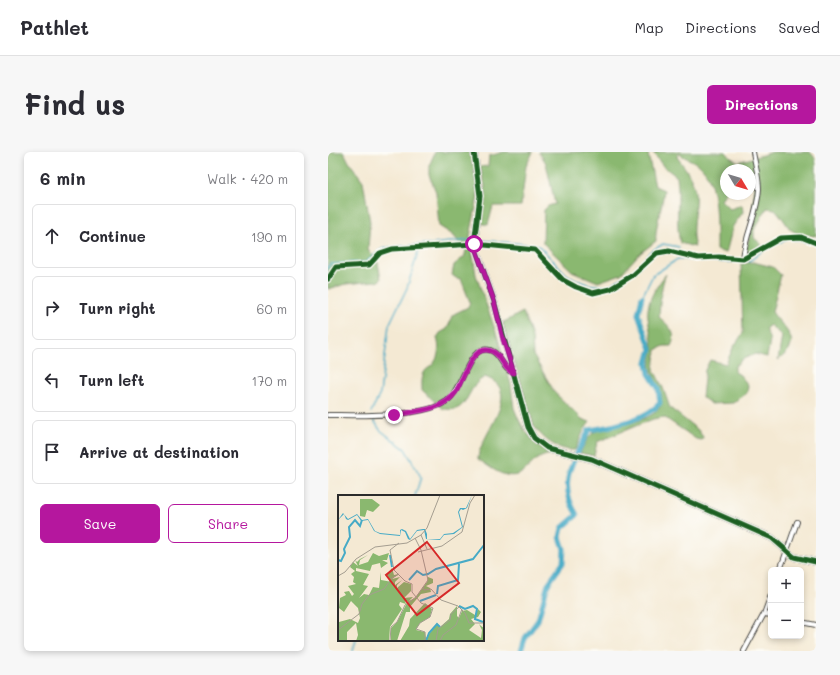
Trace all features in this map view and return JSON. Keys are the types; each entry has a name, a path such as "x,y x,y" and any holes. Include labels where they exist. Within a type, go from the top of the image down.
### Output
{"street":[{"path":"474,152 480,196 474,244 494,301 503,339 514,373 528,427 534,438 547,448 574,456 592,459 772,538 780,544 786,552 794,557 816,562"},
{"path":"743,259 744,247 759,190 753,152"},
{"path":"328,279 336,267 369,265 380,253 392,250 474,244 535,250 562,280 576,287 593,292 610,289 632,275 657,253 668,251 698,258 719,257 743,259 781,238 801,238 816,243"},
{"path":"328,415 394,415 439,406 456,392 474,356 480,350 488,350 497,354 508,371 514,373"},
{"path":"781,567 797,522"},
{"path":"744,651 764,614 768,603"},
{"path":"764,614 768,615"},
{"path":"804,623 816,625"}],"green space":[{"path":"328,152 344,152 349,162 363,181 370,222 368,249 378,263 381,279 377,282 346,284 328,289"},
{"path":"435,152 474,152 478,197 470,236 476,275 498,338 511,385 514,408 518,418 524,429 534,441 545,450 554,453 539,458 523,472 517,475 511,476 499,473 478,459 480,449 501,403 501,392 497,384 485,377 480,380 472,389 464,403 456,409 443,409 422,390 424,373 434,362 437,356 439,348 437,338 440,333 447,329 454,314 468,307 470,302 461,279 452,275 454,265 464,257 466,251 453,235 439,226 436,192 429,175 429,166"},
{"path":"504,152 533,152 526,166 521,206 493,206 488,225 480,223 485,186 480,167 488,166 489,156"},
{"path":"539,152 649,152 648,154 655,186 664,190 656,231 656,241 638,255 621,274 598,282 572,271 543,243 544,210 548,206 555,204 546,163"},
{"path":"653,152 726,152 731,158 738,162 773,152 810,152 815,158 816,165 816,236 794,232 775,209 767,208 754,230 754,238 762,245 745,254 749,238 754,200 756,200 756,164 720,164 720,200 730,209 742,205 743,212 733,226 726,253 716,250 715,207 711,184 707,175 700,166 678,153 677,157 691,178 695,197 693,239 695,247 680,243 678,226 677,177 662,165"},
{"path":"753,262 773,267 781,275 772,312 790,336 790,347 778,360 782,336 770,325 765,329 770,340 767,357 755,354 743,359 735,366 735,372 740,375 748,385 747,393 733,403 711,404 702,397 705,370 710,360 726,364 733,348 743,333 741,264"},
{"path":"666,274 660,301 659,317 673,333 673,341 671,346 664,346 656,350 654,370 663,388 670,408 698,430 703,437 702,440 696,439 664,417 653,419 597,442 594,456 580,453 588,438 596,431 643,419 658,410 662,399 660,390 652,373 651,361 653,348 648,322 648,312 652,294"},
{"path":"523,312 532,337 533,355 555,393 582,419 590,422 584,430 575,450 569,450 557,446 546,440 534,426 502,323"}],"waterway":[{"path":"792,239 808,242"},
{"path":"395,247 473,240"},
{"path":"477,240 538,245 567,275 587,284 607,287 638,268 650,252 663,244 679,247"},
{"path":"775,244 786,240"},
{"path":"328,269 330,264 366,262 382,249 391,247"},
{"path":"642,297 653,275 678,259 726,262 751,260 766,248"},
{"path":"371,412 380,394 389,325 407,288 419,249"},
{"path":"521,651 525,638 538,620 548,584 563,563 564,549 560,537 562,528 577,515 571,503 568,492 568,481 573,462 589,430 627,422 646,414 660,403 658,388 649,374 647,363 651,349 638,314 642,297"},
{"path":"372,417 380,430 405,449 421,477 415,495"},
{"path":"353,651 356,641"}],"cycle path":[{"path":"474,152 480,196 474,244 494,301 528,427 534,438 547,448 592,459 772,538 794,557 816,562"},
{"path":"328,279 336,267 369,265 380,253 392,249 474,244 535,250 563,280 576,287 593,293 610,289 633,275 657,253 669,251 698,258 719,257 743,259 781,238 801,237 816,243"}],"route":[{"path":"394,415 439,406 448,400 456,392 474,356 480,350 488,350 497,354 508,371 514,373 503,339 494,301 474,244"}]}
